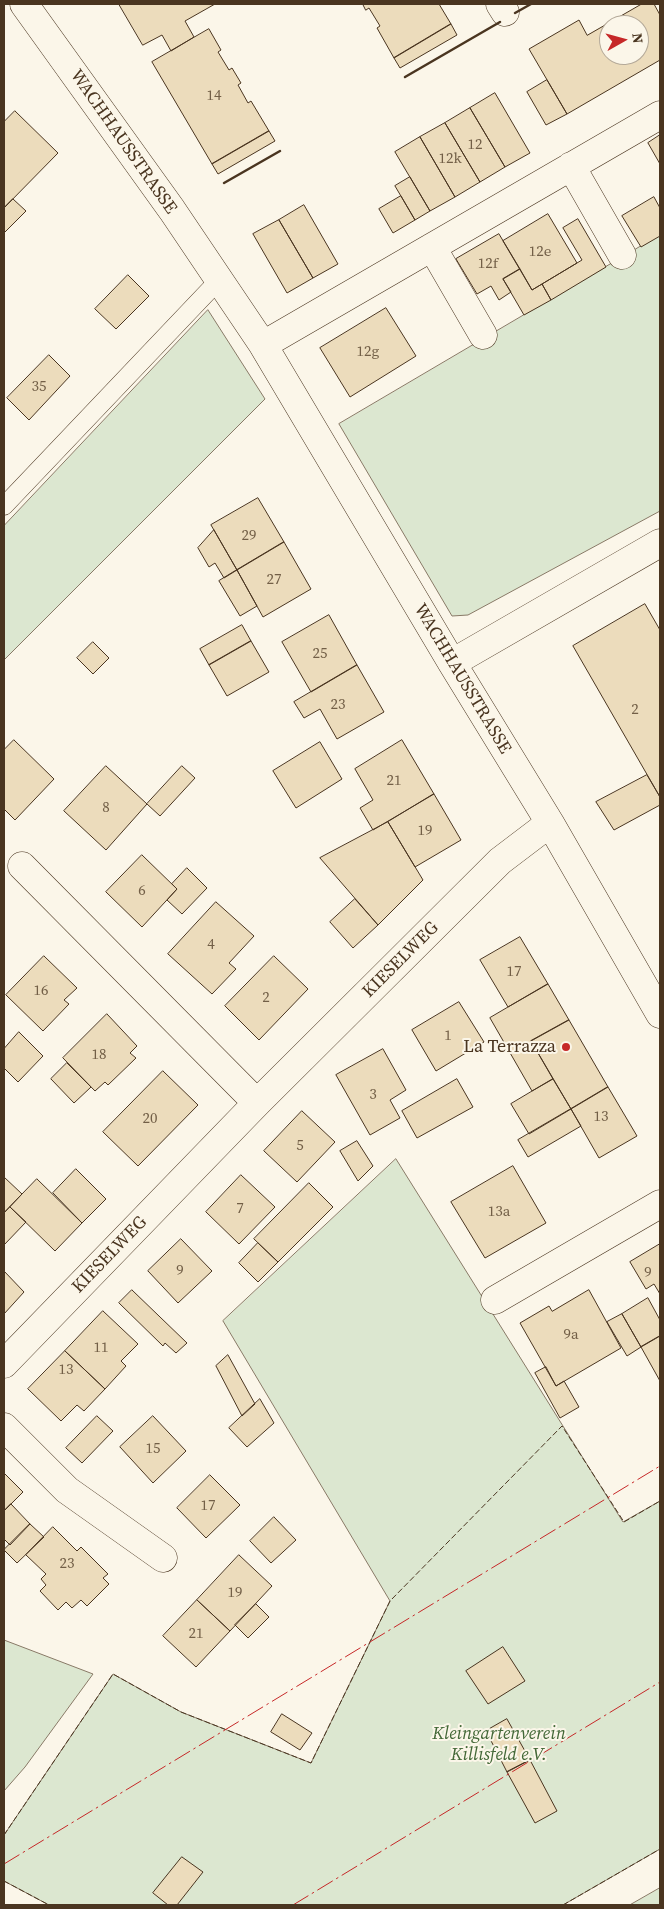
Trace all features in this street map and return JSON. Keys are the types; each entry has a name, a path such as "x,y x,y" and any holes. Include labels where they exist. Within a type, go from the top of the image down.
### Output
{"street":[{"name":"WACHHAUSSTRASSE","path":"24,4 172,210 263,346 550,823 660,1014"},
{"path":"263,346 660,115"},
{"path":"571,166 622,255"},
{"path":"432,246 483,335"},
{"path":"452,663 660,543"},
{"name":"KIESELWEG","path":"4,1364 257,1103 500,861 550,823"},
{"path":"22,866 257,1103"},
{"path":"495,1300 660,1204"},
{"path":"4,1427 67,1490 162,1558"}],"lane":[{"path":"4,506 218,281"}],"green space":[{"path":"660,235 660,511 468,615 452,616 339,424"},
{"path":"208,310 265,399 4,660 4,526"},
{"name":"Kleingartenverein Killisfeld e.V.","path":"396,1159 623,1522 660,1501 660,1849 563,1905 49,1905 4,1881 4,1835 113,1674 181,1712 311,1763 390,1601 223,1321"},
{"path":"4,1640 93,1674 25,1767 4,1791"},
{"path":"660,1888 660,1905 630,1905"}],"building":[{"path":"119,4 215,4 185,21 194,37 171,51 162,35 143,45"},
{"path":"363,4 439,4 451,24 394,58 377,28 380,26 369,8 366,10"},
{"path":"642,4 654,4 660,15 660,60 567,114 529,49 579,20 587,35 599,28 599,65 649,65 649,15 622,15"},
{"path":"451,24 457,35 400,68 394,58"},
{"path":"209,29 221,50 218,52 229,70 232,68 241,83 238,85 248,103 251,101 269,131 212,164 152,62"},
{"path":"547,80 567,114 546,125 527,92"},
{"path":"495,93 530,153 505,167 470,108"},
{"path":"470,108 505,167 480,182 445,123"},
{"path":"15,111 58,153 4,208 4,122"},
{"path":"445,123 480,182 455,197 420,137"},
{"path":"269,131 275,141 218,174 212,164"},
{"path":"660,135 660,164 648,143"},
{"path":"420,137 455,197 430,211 395,152"},
{"path":"410,177 430,211 415,220 395,186"},
{"path":"401,196 415,220 393,233 379,209"},
{"path":"654,197 660,208 660,236 641,247 622,216"},
{"path":"13,199 26,211 4,233 4,208"},
{"path":"304,205 338,264 313,278 279,220"},
{"path":"548,214 577,263 532,290 503,241"},
{"path":"578,219 606,267 551,300 542,284 582,260 563,228"},
{"path":"279,220 313,278 287,293 253,234"},
{"path":"499,234 520,269 503,279 511,292 499,300 491,286 477,294 456,259"},
{"path":"520,269 532,290 542,284 551,300 524,315 503,279"},
{"path":"128,275 149,296 116,329 95,309"},
{"path":"386,308 416,356 350,397 320,348"},
{"path":"49,355 70,376 29,420 7,398"},
{"path":"258,498 284,542 237,570 211,525"},
{"path":"214,530 237,570 224,578 215,563 209,567 198,548"},
{"path":"284,542 311,589 263,617 237,570"},
{"path":"237,570 257,606 240,616 219,581"},
{"path":"645,604 660,630 660,797 573,646"},
{"path":"329,615 357,665 311,692 282,642"},
{"path":"242,625 251,641 209,665 200,649"},
{"path":"251,641 269,672 227,696 209,665"},
{"path":"93,642 109,658 93,674 77,658"},
{"path":"357,665 384,712 337,739 320,709 304,718 294,702"},
{"path":"14,740 54,779 15,820 4,809 4,750"},
{"path":"402,740 434,794 373,830 360,808 373,800 355,769"},
{"path":"320,742 342,779 296,808 273,771"},
{"path":"106,766 147,804 106,850 64,811"},
{"path":"182,766 195,778 160,816 147,804"},
{"path":"647,775 660,797 660,805 614,830 596,802"},
{"path":"434,794 461,840 415,867 388,822"},
{"path":"388,822 423,880 378,925 320,858"},
{"path":"142,855 177,889 142,927 106,892"},
{"path":"187,868 207,888 182,914 167,900 177,889 172,884"},
{"path":"355,899 378,925 353,948 330,922"},
{"path":"216,902 254,936 229,963 236,969 212,994 168,954"},
{"path":"520,937 548,984 508,1007 480,960"},
{"path":"44,956 77,988 64,1000 69,1004 43,1031 6,995"},
{"path":"274,956 308,989 259,1040 225,1006"},
{"path":"548,984 569,1020 531,1041 553,1079 532,1091 490,1018"},
{"path":"459,1002 484,1042 436,1071 412,1030"},
{"path":"107,1014 137,1046 130,1053 136,1058 108,1085 105,1082 95,1091 63,1058"},
{"path":"569,1020 608,1087 571,1109 531,1041"},
{"path":"19,1032 43,1056 18,1082 4,1068 4,1049"},
{"path":"383,1049 406,1090 390,1100 400,1118 370,1135 336,1075"},
{"path":"67,1063 91,1087 74,1103 51,1079"},
{"path":"163,1071 198,1105 138,1166 103,1132"},
{"path":"457,1079 473,1107 417,1138 402,1111"},
{"path":"553,1079 571,1109 529,1134 511,1104"},
{"path":"608,1087 637,1136 599,1158 571,1109"},
{"path":"571,1109 581,1126 528,1157 518,1140"},
{"path":"302,1111 335,1142 297,1182 264,1151"},
{"path":"357,1141 373,1166 358,1181 340,1151"},
{"path":"513,1166 546,1223 485,1258 451,1202"},
{"path":"76,1169 106,1199 82,1223 53,1193"},
{"path":"241,1175 275,1207 239,1244 206,1212"},
{"path":"4,1177 22,1194 4,1213"},
{"path":"37,1179 82,1223 55,1251 10,1207"},
{"path":"309,1183 333,1207 278,1262 254,1239"},
{"path":"10,1207 26,1222 4,1245 4,1213"},
{"path":"181,1239 212,1271 178,1303 148,1271"},
{"path":"258,1243 278,1262 258,1282 239,1263"},
{"path":"660,1244 660,1294 654,1284 646,1289 630,1262"},
{"path":"4,1271 24,1292 4,1314"},
{"path":"132,1290 187,1343 176,1353 165,1343 163,1346 119,1303"},
{"path":"589,1290 621,1348 556,1386 520,1323 549,1306 552,1311"},
{"path":"648,1298 660,1320 660,1336 641,1347 622,1314"},
{"path":"103,1311 138,1344 121,1361 126,1366 105,1389 65,1351"},
{"path":"622,1314 641,1347 627,1356 607,1322"},
{"path":"660,1336 660,1381 641,1347"},
{"path":"65,1351 105,1389 84,1411 77,1405 61,1421 28,1389"},
{"path":"228,1355 255,1404 242,1416 216,1366"},
{"path":"546,1367 556,1386 564,1381 579,1407 560,1418 535,1373"},
{"path":"260,1399 274,1423 247,1447 229,1428"},
{"path":"97,1416 113,1431 82,1463 66,1448"},
{"path":"153,1416 186,1451 153,1483 120,1447"},
{"path":"4,1473 23,1492 4,1511"},
{"path":"210,1475 240,1505 206,1538 177,1508"},
{"path":"11,1504 30,1524 10,1545 4,1539 4,1511"},
{"path":"274,1517 296,1540 271,1563 250,1541"},
{"path":"30,1524 44,1537 17,1563 4,1550"},
{"path":"53,1527 77,1551 81,1547 108,1574 103,1578 109,1584 87,1606 81,1600 72,1608 66,1602 58,1610 40,1591 46,1585 41,1579 46,1574 26,1555"},
{"path":"239,1555 272,1586 230,1631 197,1600"},
{"path":"197,1600 230,1631 196,1667 163,1636"},
{"path":"256,1604 269,1617 248,1638 235,1625"},
{"path":"503,1647 525,1681 488,1704 466,1671"},
{"path":"282,1714 312,1733 300,1750 271,1732"},
{"path":"507,1719 530,1760 507,1772 486,1731"},
{"path":"530,1760 557,1811 535,1823 507,1772"},
{"path":"182,1857 203,1872 177,1905 168,1905 153,1893"}],"fence":[{"path":"4,1835 113,1674 181,1712 311,1763 390,1601 562,1426 624,1522 660,1501"},
{"path":"563,1905 660,1849"},
{"path":"4,1881 49,1905"}],"wall":[{"path":"515,13 531,4"},
{"path":"405,77 500,22"},
{"path":"224,183 280,151"}],"power":[{"path":"4,1864 660,1466"},
{"path":"293,1905 660,1682"}],"place":[{"name":"La Terrazza","path":"566,1047"}]}
